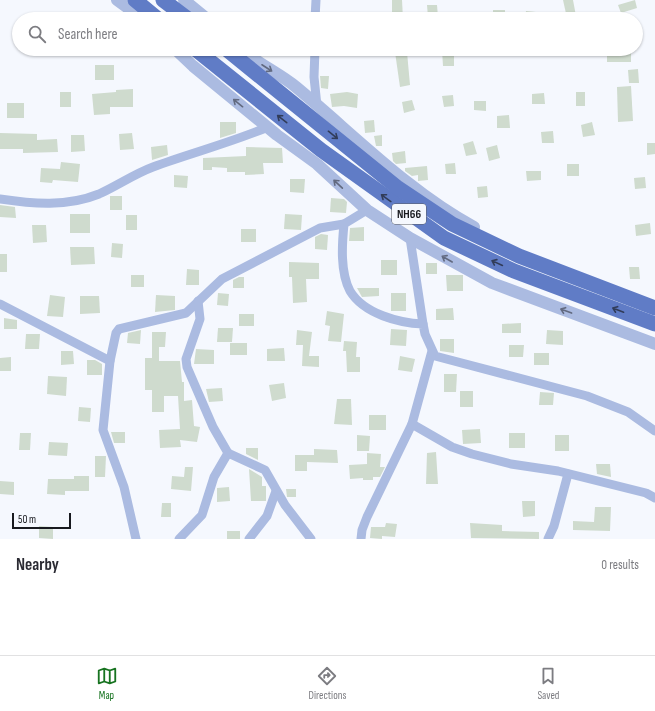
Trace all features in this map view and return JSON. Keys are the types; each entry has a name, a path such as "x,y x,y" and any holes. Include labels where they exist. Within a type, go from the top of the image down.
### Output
{"highway":[{"path":"135,0 150,12"},
{"path":"163,0 179,12"},
{"name":"NH66","path":"204,56 321,150 444,238 514,271 655,324"},
{"name":"NH66","path":"235,56 398,188 452,224 519,256 655,308"}],"street":[{"path":"117,0 133,12"},
{"path":"184,0 199,12"},
{"path":"315,12 316,0"},
{"path":"182,56 268,127 317,164 367,210 410,238 492,283 655,344"},
{"path":"251,56 295,86 398,174 449,214 497,240 655,301"},
{"path":"315,56 314,77 317,106"},
{"path":"0,199 66,204 80,201 100,193 140,172 233,142 268,127"},
{"path":"136,539 124,487 103,430 110,361 116,333 119,329 186,313 222,279 320,228 344,224 367,210"},
{"path":"344,224 343,253 345,273 350,290 360,301 375,312 409,324 423,324"},
{"path":"410,238 425,334 435,356 448,361 587,396 628,412 648,428 655,431"},
{"path":"198,301 200,319 186,359 187,367 213,426 228,453 265,470 271,477 276,491 310,538"},
{"path":"0,304 110,361"},
{"path":"361,539 362,530 367,517 412,424 432,351"},
{"path":"412,424 452,447 472,454 511,464 568,474 646,493 655,498"},
{"path":"179,539 202,515 214,477 228,453"},
{"path":"548,539 554,526 568,474"},
{"path":"249,539 267,516 276,491"}],"building":[{"path":"392,0 402,0 403,12 392,12"},
{"path":"563,0 573,0 575,12 566,12"},
{"path":"635,0 637,8 621,12 618,5"},
{"path":"427,5 437,5 438,12 428,12"},
{"path":"493,10 505,10 505,12 493,12"},
{"path":"396,56 407,56 410,85 400,87"},
{"path":"442,56 454,56 454,66 443,66"},
{"path":"607,56 631,56 631,62 607,62"},
{"path":"95,65 114,65 114,80 95,80"},
{"path":"638,69 639,83 629,83 628,70"},
{"path":"320,76 329,76 328,89 321,88"},
{"path":"631,86 633,121 618,122 617,87"},
{"path":"133,89 133,107 110,107 110,114 94,115 92,94"},
{"path":"60,92 71,92 71,107 60,107"},
{"path":"347,92 358,94 357,108 344,106 332,107 330,94"},
{"path":"576,92 585,92 585,106 576,106"},
{"path":"544,93 545,104 532,104 532,94"},
{"path":"453,95 454,106 444,107 442,96"},
{"path":"412,100 415,110 404,113 402,102"},
{"path":"474,101 486,101 486,111 474,110"},
{"path":"7,103 24,103 24,118 7,118"},
{"path":"509,115 510,128 497,128 497,116"},
{"path":"374,120 375,132 365,133 364,121"},
{"path":"220,122 236,122 236,133 220,138"},
{"path":"592,122 595,135 583,137 581,125"},
{"path":"553,131 554,143 542,143 541,132"},
{"path":"0,133 37,134 37,140 57,139 58,152 23,153 23,149 0,149"},
{"path":"132,133 134,149 120,150 119,134"},
{"path":"71,135 84,135 85,151 71,152"},
{"path":"382,135 382,146 376,146 374,136"},
{"path":"473,141 477,154 466,156 463,144"},
{"path":"647,143 655,143 655,154 647,155"},
{"path":"167,145 168,155 152,160 151,147"},
{"path":"497,145 500,158 489,161 486,148"},
{"path":"246,147 282,148 283,163 263,163 264,174 245,175 245,172 227,172 227,168 212,167 212,170 203,170 203,158 246,156"},
{"path":"405,151 406,163 396,164 393,161 392,153"},
{"path":"61,162 80,164 78,182 53,180 52,183 40,182 41,168 60,169"},
{"path":"455,163 456,174 446,174 445,164"},
{"path":"567,164 579,164 579,176 567,176"},
{"path":"427,166 428,180 418,181 418,175 412,176 405,171 405,168"},
{"path":"526,171 541,171 541,180 527,181"},
{"path":"174,175 188,176 187,188 174,187"},
{"path":"645,177 646,188 635,189 634,178"},
{"path":"290,179 305,179 304,193 290,192"},
{"path":"487,186 488,197 478,198 477,187"},
{"path":"110,196 122,196 122,210 110,210"},
{"path":"331,198 344,199 347,202 346,213 330,212"},
{"path":"0,205 15,207 16,218 0,217"},
{"path":"70,214 90,214 90,233 70,233"},
{"path":"285,214 302,215 301,230 284,229"},
{"path":"126,215 137,215 137,230 126,230"},
{"path":"650,223 651,234 636,236 635,225"},
{"path":"32,225 46,225 47,242 33,243"},
{"path":"364,227 364,241 349,241 350,228"},
{"path":"241,229 256,229 256,242 241,242"},
{"path":"321,234 328,235 327,250 315,249 315,237"},
{"path":"112,243 123,244 122,258 111,257"},
{"path":"70,247 94,247 95,264 71,265"},
{"path":"0,254 7,254 7,272 0,272"},
{"path":"381,260 397,260 397,275 381,275"},
{"path":"289,262 319,263 319,279 306,279 307,302 293,303 292,277 289,277"},
{"path":"426,263 437,263 437,274 426,274"},
{"path":"629,267 639,267 640,279 630,279"},
{"path":"187,269 199,270 199,285 186,285"},
{"path":"131,275 144,275 144,287 131,287"},
{"path":"446,275 463,275 463,291 447,291"},
{"path":"239,277 244,277 244,288 233,288 233,280"},
{"path":"357,288 379,288 379,296 362,297"},
{"path":"218,293 229,294 228,306 217,305"},
{"path":"391,293 406,293 406,311 391,311"},
{"path":"50,295 65,297 63,317 47,316"},
{"path":"156,295 175,296 175,310 155,312"},
{"path":"80,296 99,296 100,313 80,314"},
{"path":"453,308 454,320 436,320 436,309"},
{"path":"327,311 344,314 341,342 328,341 330,326 325,325"},
{"path":"239,314 254,314 254,326 239,326"},
{"path":"4,318 17,320 17,329 4,329"},
{"path":"521,323 521,333 502,333 502,324"},
{"path":"218,328 233,328 232,342 217,342"},
{"path":"391,329 407,330 406,346 390,345"},
{"path":"141,330 140,344 127,343 128,333"},
{"path":"297,330 312,332 309,356 319,356 319,367 302,366 303,345 296,345"},
{"path":"547,330 563,331 563,345 546,344"},
{"path":"152,332 166,332 165,347 159,347 159,361 180,361 182,382 184,382 184,401 192,400 194,426 200,427 197,442 180,440 181,447 160,448 159,430 180,429 178,396 164,396 164,412 152,412 152,390 145,390 145,358 152,358"},
{"path":"26,334 40,334 39,349 25,349"},
{"path":"440,339 454,339 454,353 440,351"},
{"path":"344,341 357,342 356,357 360,357 360,372 347,372 346,351 343,351"},
{"path":"230,343 247,343 247,355 230,355"},
{"path":"509,345 524,345 523,357 509,357"},
{"path":"284,348 285,361 267,361 267,349"},
{"path":"196,349 214,350 214,364 194,364"},
{"path":"61,351 73,351 74,364 61,365"},
{"path":"534,353 549,353 549,365 534,365"},
{"path":"400,356 415,359 412,372 398,370"},
{"path":"11,357 11,371 0,371 0,358"},
{"path":"87,360 95,360 102,364 102,375 87,375"},
{"path":"444,374 457,374 456,392 444,392"},
{"path":"48,376 67,377 66,396 47,394"},
{"path":"284,383 286,398 272,401 269,385"},
{"path":"222,388 223,401 209,402 206,389"},
{"path":"460,391 473,391 473,407 460,407"},
{"path":"540,392 554,393 553,405 539,405"},
{"path":"337,399 351,399 352,425 334,424"},
{"path":"79,407 91,408 90,422 78,421"},
{"path":"369,415 386,415 386,430 369,430"},
{"path":"480,429 481,443 463,444 462,430"},
{"path":"111,432 125,432 125,443 114,443"},
{"path":"20,433 31,433 30,450 19,450"},
{"path":"509,433 525,433 525,448 509,448"},
{"path":"357,435 370,436 369,451 357,451"},
{"path":"555,435 569,435 569,451 555,451"},
{"path":"49,442 68,443 67,456 48,455"},
{"path":"246,448 258,448 258,460 246,454"},
{"path":"314,449 337,450 338,463 307,462 307,471 295,471 295,455 314,455"},
{"path":"436,452 438,484 426,484 427,453"},
{"path":"367,453 381,454 380,467 385,467 380,477 373,477 373,480 363,480 363,478 350,479 349,465 367,464"},
{"path":"95,456 106,456 105,477 95,477"},
{"path":"596,464 610,464 611,477 597,474"},
{"path":"185,467 193,467 191,491 171,489 172,476 184,477"},
{"path":"249,469 262,477 262,486 266,486 266,501 251,501"},
{"path":"74,476 89,476 89,491 65,491 65,495 47,494 48,479 74,479"},
{"path":"0,481 14,482 14,495 0,494"},
{"path":"229,487 230,501 217,502 217,488"},
{"path":"286,489 296,489 296,497 287,497"},
{"path":"522,501 535,501 535,516 523,517"},
{"path":"162,503 171,503 171,517 161,517"},
{"path":"595,507 611,507 610,531 573,530 573,521 594,522"},
{"path":"386,523 397,524 395,537 382,536 382,539 370,538 371,527 385,527"},
{"path":"470,523 502,525 502,531 539,532 539,539 471,538"},
{"path":"39,526 53,527 53,539 39,538"},
{"path":"227,531 240,531 240,539 227,539"}]}
